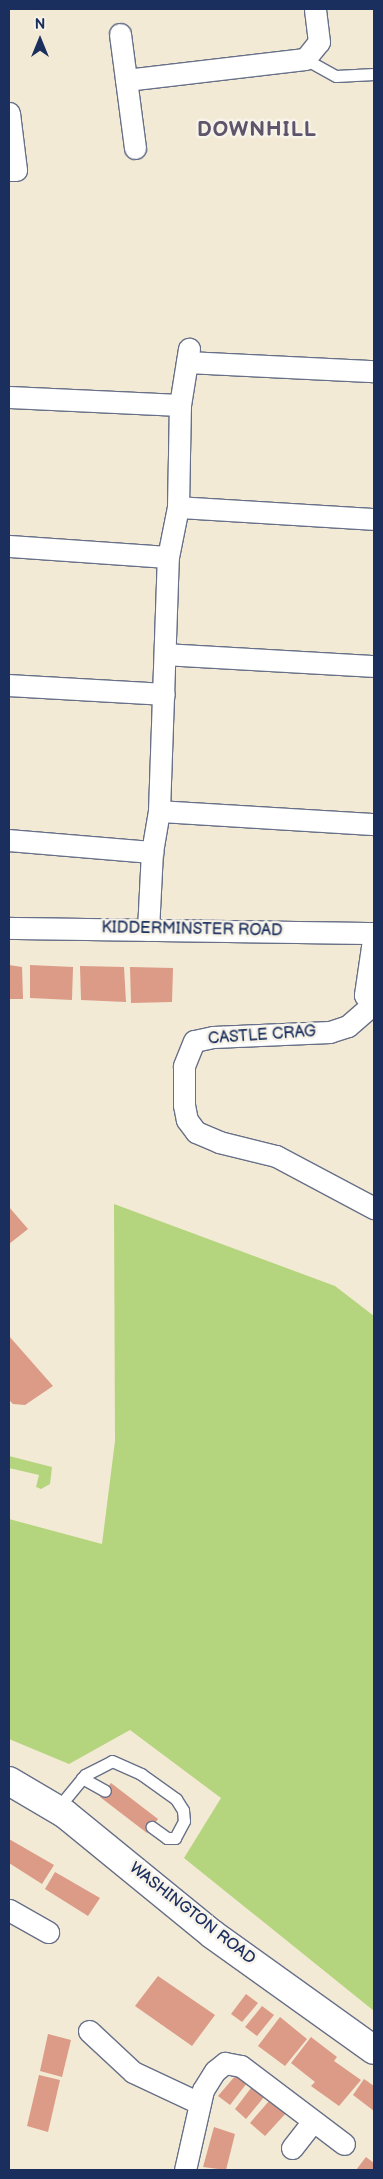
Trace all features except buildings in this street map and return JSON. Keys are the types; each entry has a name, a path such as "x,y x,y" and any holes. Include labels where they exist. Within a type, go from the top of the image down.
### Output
{"street":[{"path":"126,80 305,59 319,42 315,9"},
{"path":"120,34 135,148"},
{"path":"9,113 16,170 9,170"},
{"path":"148,930 152,852 159,811 168,557 178,507 180,405 188,355 374,371"},
{"path":"9,397 180,405"},
{"path":"178,507 374,519"},
{"path":"9,546 168,557"},
{"path":"165,654 374,666"},
{"path":"9,685 164,694"},
{"path":"159,811 374,824"},
{"path":"9,840 152,852"},
{"name":"KIDDERMINSTER ROAD","path":"9,928 374,933"},
{"path":"373,1006 365,995 374,933"},
{"name":"CASTLE CRAG","path":"373,1006 348,1026 330,1032 213,1036 194,1042 184,1066 184,1105 188,1120 196,1132 220,1142 276,1156 374,1208"},
{"name":"WASHINGTON ROAD","path":"9,1781 56,1810 109,1848 212,1934 374,2050"},
{"path":"9,1910 48,1932"},
{"path":"89,2031 133,2072 201,2096"},
{"path":"185,2170 201,2096 215,2072 226,2064 240,2066 344,2144"},
{"path":"292,2148 313,2121"}],"lane":[{"path":"305,59 336,76 374,74"},
{"path":"56,1810 82,1778 112,1761 126,1764 162,1788 176,1799 183,1810 184,1820 175,1838 168,1838 152,1827"},
{"path":"82,1778 105,1791"}],"green space":[{"path":"114,1204 335,1286 374,1316 374,2011 184,1858 221,1798 130,1730 69,1764 9,1739 9,1519 102,1544 115,1441"},
{"path":"9,1456 52,1467 50,1484 41,1489 36,1487 39,1475 9,1468"}],"district":[{"name":"DOWNHILL","path":"257,130"}]}
